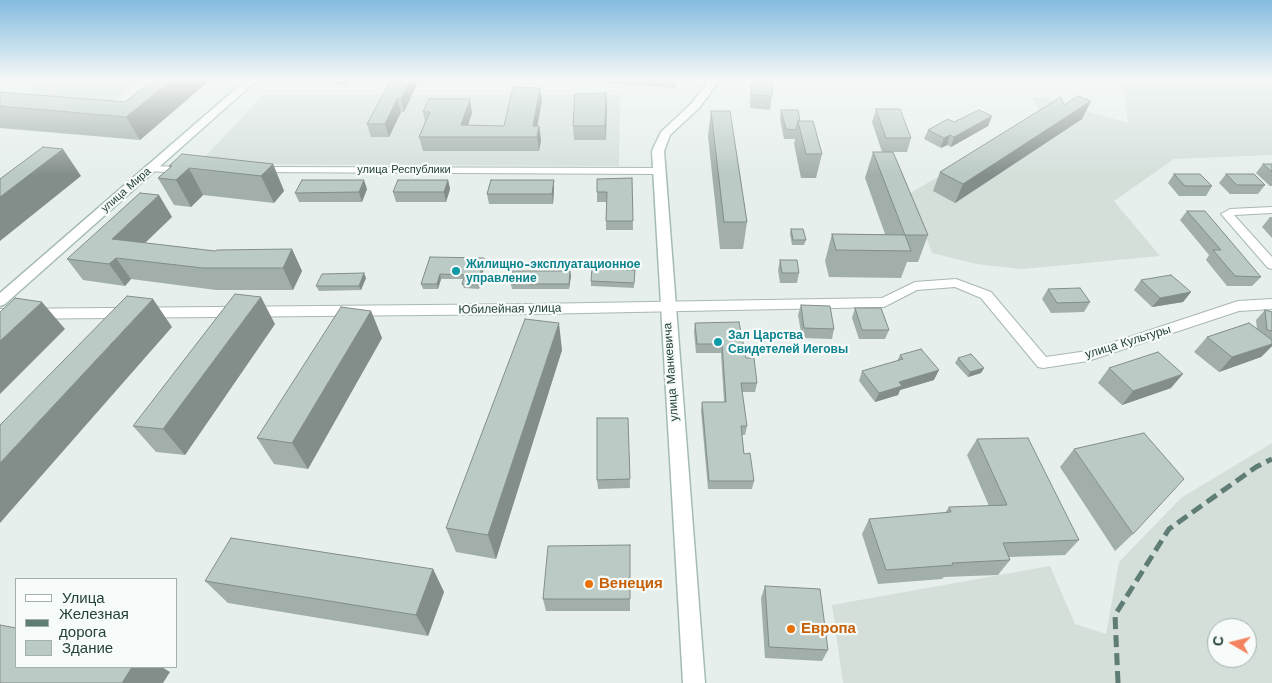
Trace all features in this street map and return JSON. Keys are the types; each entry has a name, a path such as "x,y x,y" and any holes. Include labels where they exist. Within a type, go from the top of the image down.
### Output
{"street":[{"name":"улица Мира","path":"0,301 215,112"},
{"name":"улица Манкевича","path":"689,112 665,134 658,151 658,172 694,683"},
{"path":"150,169 199,170"},
{"name":"улица Республики","path":"248,170 658,172"},
{"path":"1272,210 1230,212 1226,214 1272,265"},
{"name":"Юбилейная улица","path":"0,314 884,302 915,286 956,283 986,295 1004,315"},
{"name":"улица Культуры","path":"1004,315 1043,364 1088,356 1238,306 1272,304"}],"shaded area":[{"path":"247,112 620,112 619,166 198,164"},
{"path":"1040,112 1089,112 1128,123 1126,112 1272,112 1272,155 1174,159 1114,201 1160,256 1022,269 976,264 932,253 910,193 1043,117"},
{"path":"1272,443 1272,683 843,683 832,605 1050,566 1075,624 1106,634 1119,562 1181,498"}],"building":[{"path":"67,112 132,112 126,117"},
{"path":"374,112 391,112 385,124 367,124"},
{"path":"423,112 466,112 461,125 504,126 507,112 536,112 533,126 539,126 537,137 419,137 430,112"},
{"path":"574,112 605,112 605,126 573,126"},
{"path":"711,112 730,112 747,222 724,222"},
{"path":"781,112 798,112 800,121 798,121 796,130 786,129"},
{"path":"877,112 901,112 911,138 886,138"},
{"path":"975,112 983,112 992,116 954,137 950,135 944,138 928,130 948,119 954,122"},
{"path":"1037,112 1074,112 963,184 940,172"},
{"path":"798,121 813,121 822,154 806,154"},
{"path":"43,147 63,149 0,197 0,179"},
{"path":"873,152 893,152 928,235 905,235"},
{"path":"182,154 273,164 261,176 189,168 176,180 158,178"},
{"path":"1263,164 1272,164 1272,172"},
{"path":"1174,174 1200,174 1212,186 1185,186"},
{"path":"1226,174 1254,174 1265,185 1237,185"},
{"path":"632,178 633,221 606,221 607,192 597,192 597,179"},
{"path":"302,180 364,180 359,192 295,193"},
{"path":"398,180 448,180 444,192 393,192"},
{"path":"491,180 554,180 552,194 487,194"},
{"path":"140,193 159,195 112,239 215,251 292,249 283,268 203,268 116,258 109,264 67,259"},
{"path":"1187,211 1205,211 1261,277 1235,276 1213,250 1221,250"},
{"path":"791,229 803,229 806,240 793,240"},
{"path":"832,234 905,235 911,251 836,250"},
{"name":"Жилищно-эксплуатационное управление","path":"430,257 484,258 478,284 462,284 465,275 440,274 437,284 421,284"},
{"path":"780,260 797,260 799,273 782,273"},
{"path":"592,269 635,270 634,283 591,281"},
{"path":"513,271 570,271 569,284 511,284"},
{"path":"364,273 359,286 316,286 322,274"},
{"path":"1171,275 1191,292 1160,298 1141,280"},
{"path":"1080,288 1090,302 1057,303 1048,289"},
{"path":"235,294 261,297 163,429 133,426"},
{"path":"127,296 153,299 0,463 0,425"},
{"path":"15,298 42,302 0,341 0,312"},
{"path":"801,305 830,306 834,329 804,328"},
{"path":"341,307 371,311 292,443 257,438"},
{"path":"855,308 881,308 889,330 862,330"},
{"path":"1265,310 1272,312 1272,331 1267,330"},
{"path":"525,319 559,323 488,535 446,528"},
{"path":"739,322 746,358 754,358 757,383 741,383 747,426 741,426 744,454 750,453 754,481 709,481 702,402 726,402 722,344 697,344 695,323"},
{"path":"1249,323 1272,340 1272,344 1232,357 1207,337"},
{"path":"921,349 939,370 899,382 902,386 879,393 862,371 903,359 900,355"},
{"path":"1158,352 1183,374 1133,391 1109,368"},
{"path":"971,354 984,368 970,372 958,358"},
{"path":"597,418 628,418 630,479 597,480"},
{"path":"1144,433 1184,479 1133,534 1074,449"},
{"path":"1028,438 1079,540 1003,543 1010,560 952,563 953,565 886,570 869,519 951,512 949,507 1007,505 977,439"},
{"path":"231,538 433,569 416,615 205,581"},
{"name":"Венеция","path":"630,545 630,599 543,599 548,546"},
{"name":"Европа","path":"765,586 820,589 828,650 769,647"},
{"path":"0,625 15,628 15,668 131,668 122,683 0,683"}],"railway":[{"path":"1118,683 1115,615 1169,529 1256,467 1272,459"}],"place":[{"name":"Жилищно-эксплуатационное управление","path":"456,271"},
{"name":"Зал Царства Свидетелей Иеговы","path":"718,342"},
{"name":"Венеция","path":"589,584"},
{"name":"Европа","path":"791,629"}]}
